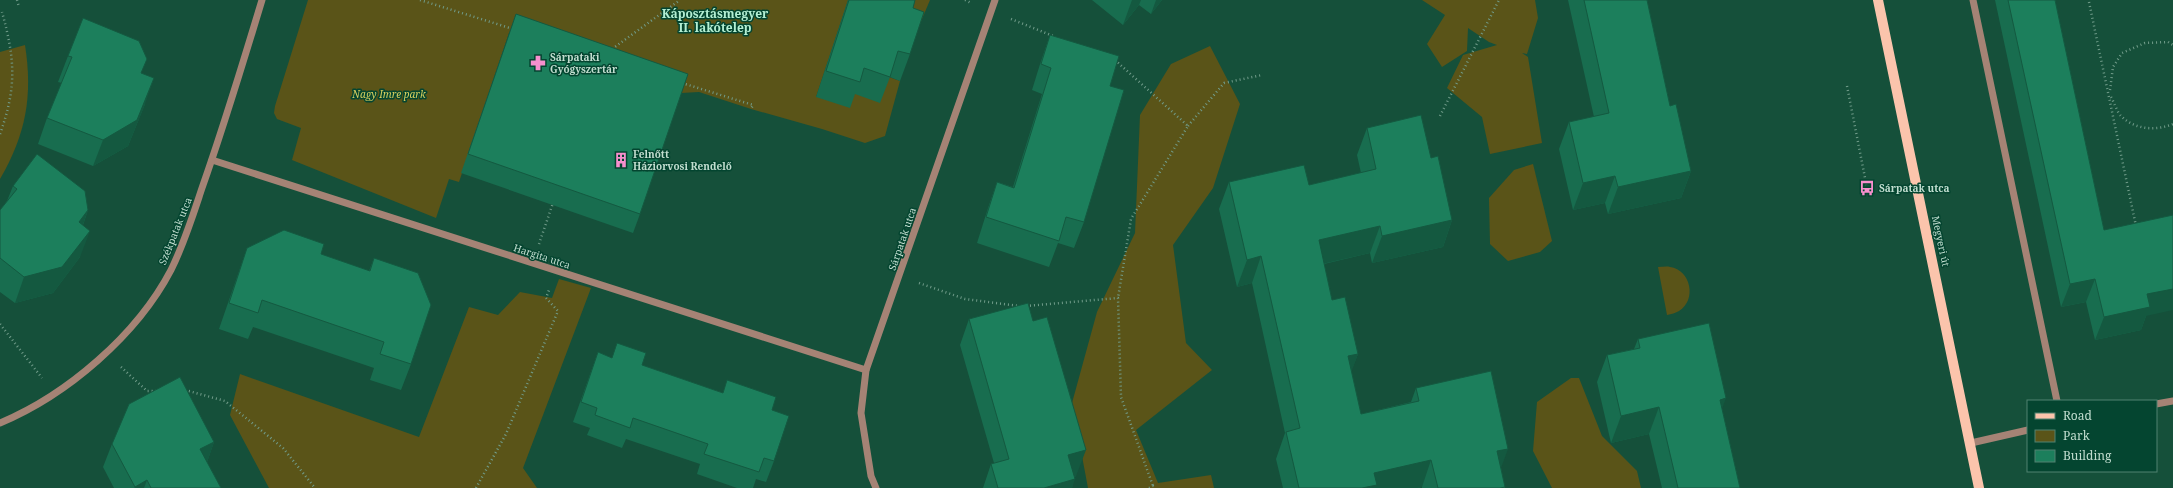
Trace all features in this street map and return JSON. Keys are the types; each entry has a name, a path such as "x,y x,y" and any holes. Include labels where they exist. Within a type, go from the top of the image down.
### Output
{"main road":[{"name":"Megyeri út","path":"1878,0 1971,443 1979,488"}],"street":[{"name":"Székpatak utca","path":"0,424 19,415 54,394 106,354 143,313 170,270 212,160 262,0"},
{"name":"Sárpatak utca","path":"876,488 871,476 861,413 866,370 900,277 995,0"},
{"path":"1973,0 2056,400"},
{"name":"Hargita utca","path":"212,160 866,370"},
{"path":"2157,404 2173,401"},
{"path":"1971,443 2027,430"}],"path":[{"path":"17,0 19,7"},
{"path":"420,0 518,31"},
{"path":"607,52 680,0"},
{"path":"1440,116 1499,0"},
{"path":"2089,2 2110,92 2137,227"},
{"path":"0,134 9,110 13,77 11,44 2,12"},
{"path":"991,12 1055,36"},
{"path":"2173,45 2168,42 2146,43 2122,53 2113,67 2110,92 2121,116 2141,128 2162,129 2173,124"},
{"path":"1111,59 1118,61 1188,126"},
{"path":"1149,488 1154,487 1121,397 1118,298 1131,219 1188,126 1224,83 1262,75"},
{"path":"677,81 753,105 751,110"},
{"path":"1847,86 1867,188"},
{"path":"533,263 555,195"},
{"path":"476,488 506,434 558,311 546,298 555,270"},
{"path":"900,277 965,299 1020,306 1118,298"},
{"path":"0,324 54,394"},
{"path":"106,354 147,391 160,390"},
{"path":"179,388 226,401 283,448 315,488"}],"green space":[{"name":"Nagy Imre park","path":"308,0 848,0 816,97 855,94 889,77 900,81 885,136 865,143 699,92 681,93 509,33 459,182 449,179 436,218 292,160 301,128 277,119 274,113"},
{"path":"895,0 930,0 914,38"},
{"path":"1422,0 1535,0 1538,18 1527,54 1522,53 1528,57 1542,143 1490,154 1482,117 1447,88 1463,55 1497,45 1489,42 1468,28 1467,51 1442,67 1427,44 1445,15"},
{"path":"25,45 28,81 25,114 16,146 0,179 0,52"},
{"path":"1210,46 1240,104 1213,188 1173,245 1186,343 1212,370 1136,430 1158,483 1211,475 1214,488 1088,488 1072,403 1097,312 1135,233 1140,115 1171,64"},
{"path":"1533,164 1552,241 1540,252 1508,261 1490,244 1489,198 1514,170"},
{"path":"1658,267 1677,269 1687,279 1689,286 1690,293 1685,306 1679,311 1667,315"},
{"path":"559,279 591,288 523,468 537,488 269,488 230,415 240,374 419,437 469,307 498,315 520,292 552,298"},
{"path":"1571,378 1579,378 1602,436 1637,471 1641,488 1552,488 1533,451 1537,402"}],"building":[{"path":"849,0 915,0 913,8 924,12 910,54 898,51 890,77 864,68 860,82 826,71"},
{"path":"1584,0 1647,0 1670,106 1676,104 1691,171 1618,187 1615,176 1583,183 1569,122 1609,113"},
{"path":"2008,0 2055,0 2104,230 2173,215 2173,289 2147,294 2150,307 2104,317 2095,279 2070,284"},
{"path":"516,14 688,74 640,214 468,154"},
{"path":"83,18 139,41 147,59 141,73 154,78 137,120 103,140 47,118 72,57 68,56"},
{"path":"1050,35 1119,56 1110,86 1124,90 1084,222 1066,217 1059,241 986,217 997,182 1014,188 1051,68 1041,64"},
{"path":"1421,115 1431,158 1438,156 1452,220 1382,236 1380,226 1319,240 1332,300 1345,297 1358,354 1348,356 1361,414 1419,401 1416,388 1491,371 1508,449 1497,451 1505,487 1438,488 1431,460 1374,473 1377,485 1362,488 1299,488 1286,432 1300,428 1261,256 1247,260 1229,182 1304,165 1309,185 1376,169 1367,128"},
{"path":"37,154 85,191 88,210 79,222 90,231 62,267 24,277 0,258 0,210 17,189 13,186"},
{"path":"284,230 324,244 321,254 370,271 374,258 418,273 431,305 411,364 380,354 384,342 262,300 258,313 229,303 247,248"},
{"path":"1028,303 1033,321 1047,317 1086,450 1068,455 1075,479 1044,488 998,488 991,464 1009,459 969,319"},
{"path":"1709,323 1726,398 1720,400 1740,488 1678,488 1659,407 1621,416 1607,355 1640,348 1638,339"},
{"path":"617,343 646,353 642,365 723,393 727,380 776,397 772,410 789,416 774,461 764,458 759,472 704,454 708,444 633,418 630,428 595,415 597,408 581,402 598,352 612,358"},
{"path":"180,377 214,442 200,449 221,488 151,488 147,480 135,487 112,444 129,404"}],"place":[{"name":"Sárpataki Gyógyszertár","path":"538,63"},
{"name":"Felnőtt Háziorvosi Rendelő","path":"621,160"},
{"name":"Sárpatak utca","path":"1867,188"}],"district":[{"name":"Káposztásmegyer II. lakótelep","path":"715,21"}]}
